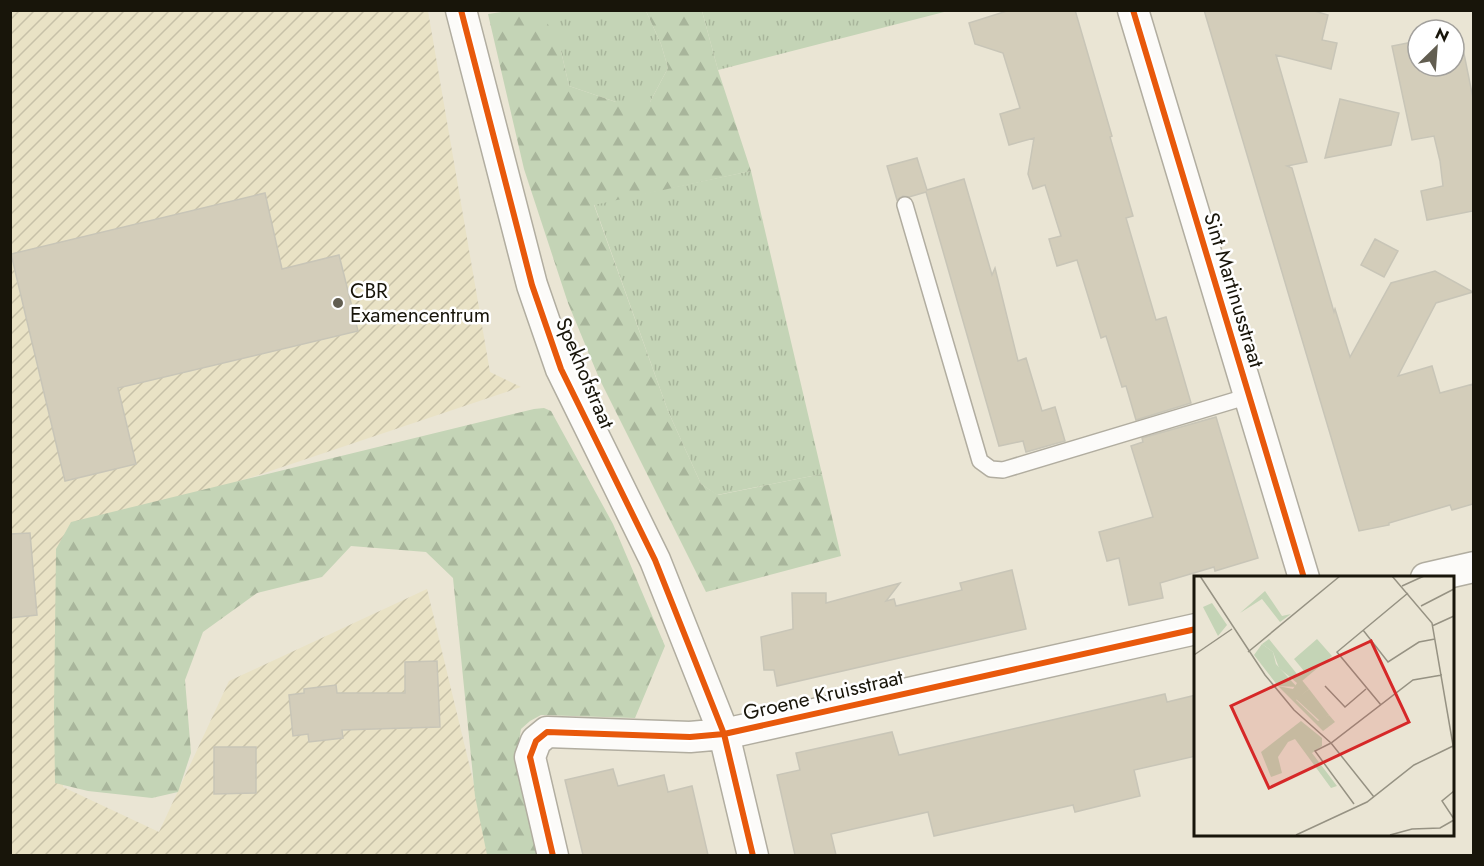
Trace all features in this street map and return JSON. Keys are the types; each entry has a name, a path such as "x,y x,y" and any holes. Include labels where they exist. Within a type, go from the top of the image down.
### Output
{"street":[{"name":"Spekhofstraat","path":"461,10 532,285 561,369 655,560 724,734 753,855"},
{"name":"Sint Martinusstraat","path":"1133,10 1303,576"},
{"path":"1435,576 1473,567"},
{"name":"Groene Kruisstraat","path":"553,855 530,757 532,748 547,732 690,737 724,734 1194,629"}],"lane":[{"path":"905,205 980,460 992,468 1003,470 1249,396"}],"shaded area":[{"path":"10,11 428,11 490,372 521,387 61,541 63,787 159,832 229,681 427,589 491,855 11,855"}],"green space":[{"path":"515,10 526,11 545,18 561,51 569,86 616,102 650,102 668,68 661,44 646,11 702,11 718,70 751,171 594,205 668,411 701,484 718,495 822,474 841,556 706,592 599,378 568,303 524,169 488,14"},
{"path":"526,11 646,11 661,44 668,68 650,102 616,102 569,86 561,51"},
{"path":"702,11 948,11 718,70"},
{"path":"751,171 822,474 717,495 701,484 668,411 594,204"},
{"path":"544,408 551,411 613,524 665,646 635,718 541,715 521,729 517,755 541,855 487,855 475,796 453,578 426,552 351,546 322,577 257,593 203,632 185,680 191,753 178,792 152,798 88,791 55,783 56,549 71,522"}],"building":[{"path":"1010,10 1075,10 1133,216 1126,218 1156,320 1166,317 1191,403 1136,420 1126,386 1122,387 1106,336 1101,338 1077,260 1057,266 1049,239 1061,236 1045,185 1033,189 1028,174 1034,138 1009,145 1000,114 1020,108 1003,53 975,44 969,23"},
{"path":"1204,10 1311,10 1328,15 1322,40 1337,43 1331,69 1276,55 1307,162 1287,166 1292,168 1334,312 1335,309 1350,357 1391,283 1435,271 1473,292 1436,303 1398,376 1432,366 1440,393 1473,384 1473,504 1452,510 1450,505 1389,523 1389,525 1359,531"},
{"path":"1406,43 1406,78 1466,78 1466,64 1473,98 1473,211 1427,220 1421,191 1443,186 1440,161 1434,136 1412,140 1392,46"},
{"path":"1340,99 1399,113 1391,145 1325,158"},
{"path":"917,158 927,190 964,179 992,275 995,268 1018,361 1026,358 1042,411 1055,407 1065,441 1026,452 1023,441 999,446 926,192 909,197 903,196 897,200 887,166"},
{"path":"265,193 282,269 339,255 358,331 118,388 136,464 65,481 11,254"},
{"path":"1375,239 1398,251 1384,277 1361,265"},
{"path":"1216,417 1258,558 1215,571 1214,567 1160,583 1163,598 1129,605 1119,558 1107,561 1099,532 1153,517 1131,446 1143,442 1142,438"},
{"path":"30,533 37,615 10,618 10,534"},
{"path":"1012,570 1026,629 777,686 774,670 764,670 761,637 793,629 792,593 826,593 826,603 900,583 886,601 894,599 896,606 962,590 960,583"},
{"path":"437,661 440,727 342,730 343,738 309,742 308,734 293,736 289,695 304,693 304,689 336,685 337,693 405,693 405,662"},
{"path":"1165,694 1167,702 1194,695 1194,756 1134,770 1140,796 1075,812 1073,805 934,836 928,812 831,834 836,855 795,855 777,775 800,770 796,753 892,732 899,755"},
{"path":"214,747 256,747 256,793 214,794"},
{"path":"613,769 618,786 664,775 668,792 692,786 708,855 583,855 565,780"}],"cycle path":[{"path":"461,10 532,285 561,369 655,560 724,734 753,856"},
{"path":"1133,10 1303,576"},
{"path":"553,856 530,757 536,741 547,732 690,737 724,734 1194,629"}],"place":[{"name":"CBR Examencentrum","path":"338,303"}]}
